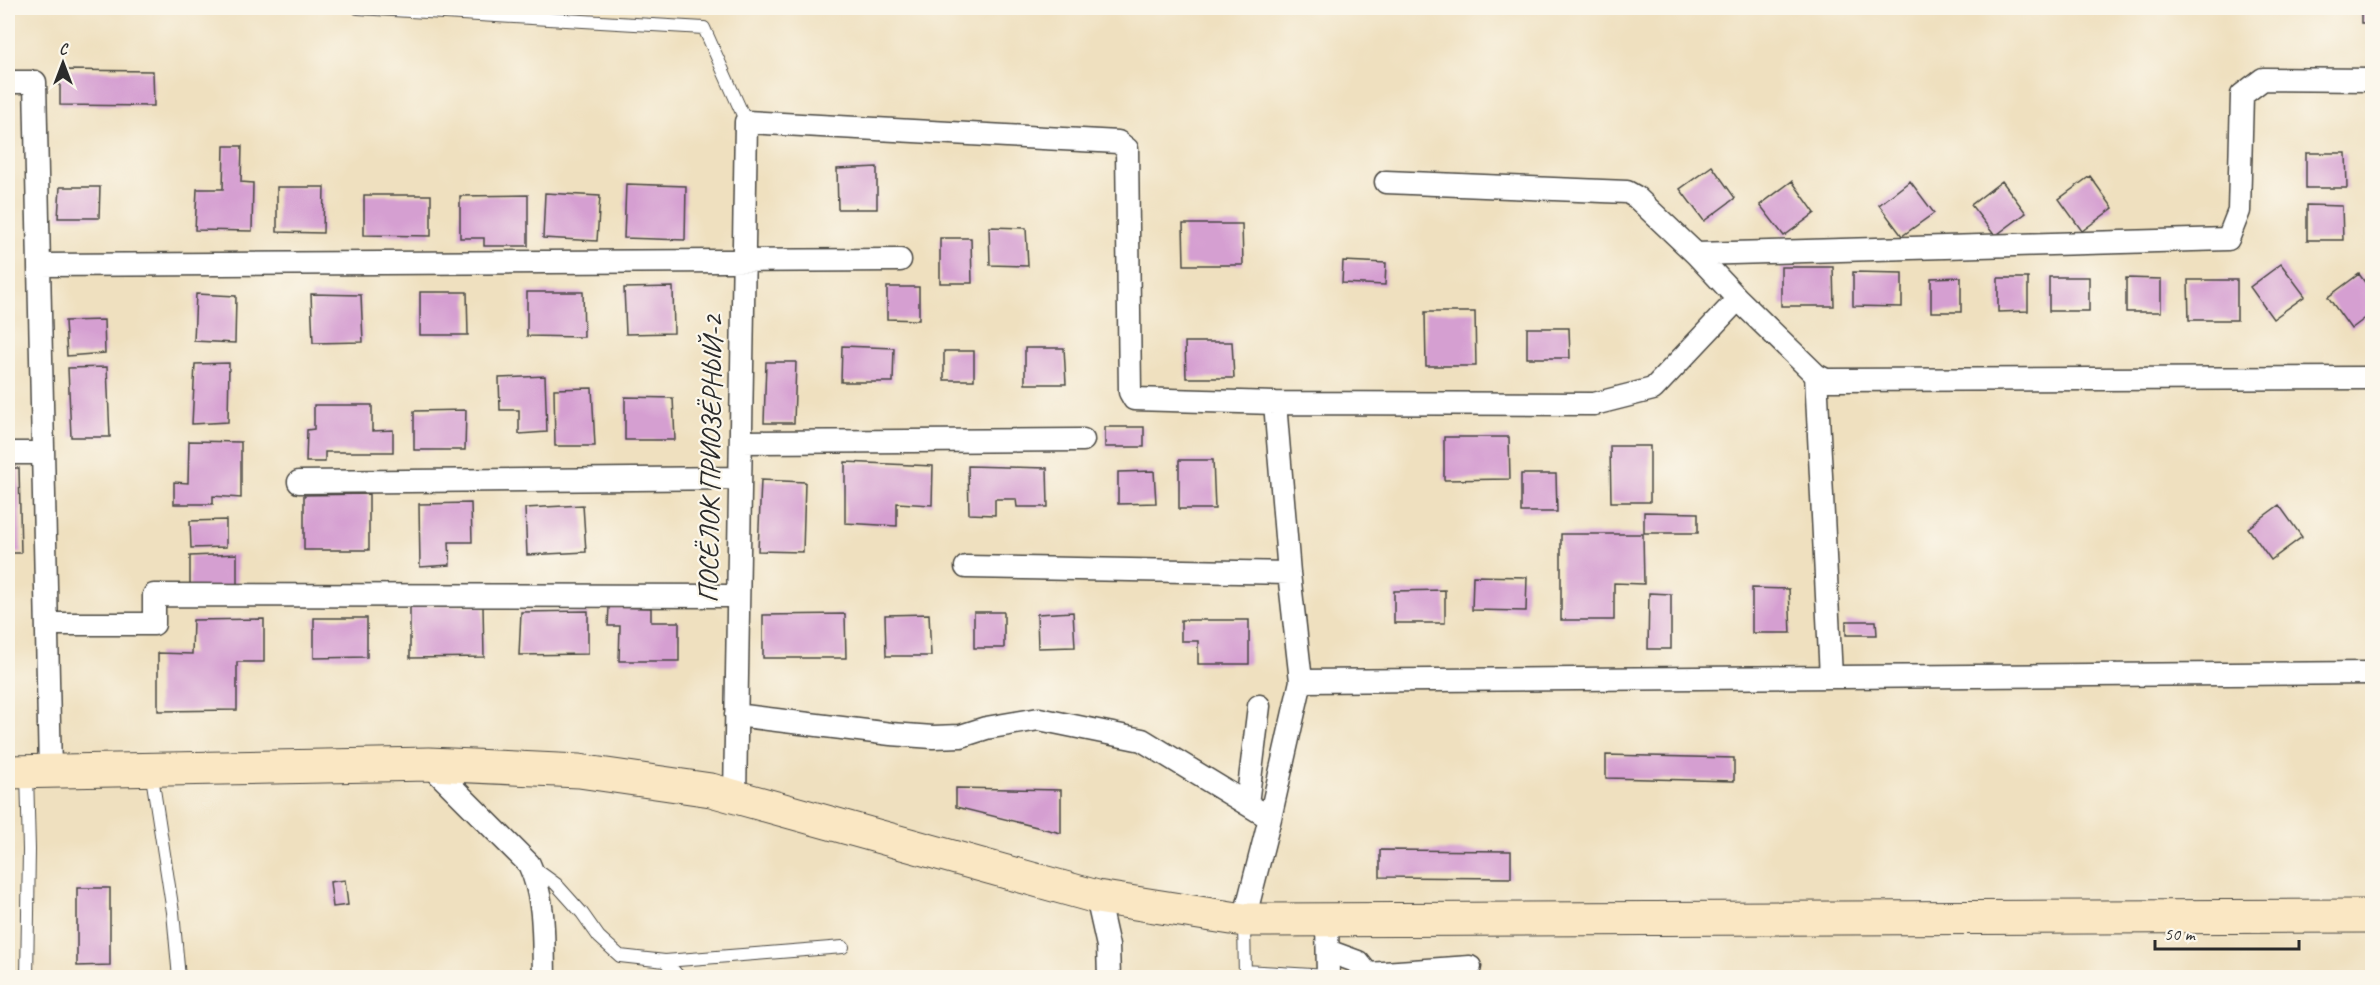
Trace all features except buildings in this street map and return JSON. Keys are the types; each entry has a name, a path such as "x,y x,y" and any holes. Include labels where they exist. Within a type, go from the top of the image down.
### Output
{"street":[{"path":"1696,254 2228,239 2239,211 2242,95 2263,79 2373,80"},
{"path":"8,82 35,82 47,624 28,772 429,764 579,771 711,790 1097,897 1244,920 1327,936 2373,916"},
{"name":"ПОСЁЛОК ПРИОЗЁРНЫЙ-2","path":"735,797 746,122"},
{"path":"746,122 1118,142 1127,149 1130,392 1134,399 1275,403 1594,404 1653,389 1738,299"},
{"path":"1386,182 1628,192 1696,254 1738,299 1816,375 1826,380 2373,378"},
{"path":"39,265 900,260"},
{"path":"1816,375 1831,677"},
{"path":"1244,920 1301,681 1289,573 1275,403"},
{"path":"741,442 1083,440"},
{"path":"8,453 43,453"},
{"path":"299,482 740,478"},
{"path":"966,567 1289,573"},
{"path":"47,624 153,624 153,595 738,596"},
{"path":"1301,681 2373,673"},
{"path":"1247,804 1259,706"},
{"path":"736,715 933,737 960,736 986,728 1039,719 1142,740 1270,818"},
{"path":"429,764 528,864 538,882 542,903 544,978"},
{"path":"1097,897 1108,946 1109,978"},
{"path":"1327,936 1358,962 1370,976 1470,967"},
{"path":"1327,936 1328,977"}],"lane":[{"path":"358,8 704,28 746,122"},
{"path":"151,769 173,912 179,978"},
{"path":"27,978 28,772"},
{"path":"528,864 556,884 582,913 599,938 620,956 665,961 843,947"},
{"path":"1244,920 1245,974 1328,977"},
{"path":"665,961 680,978"}]}
